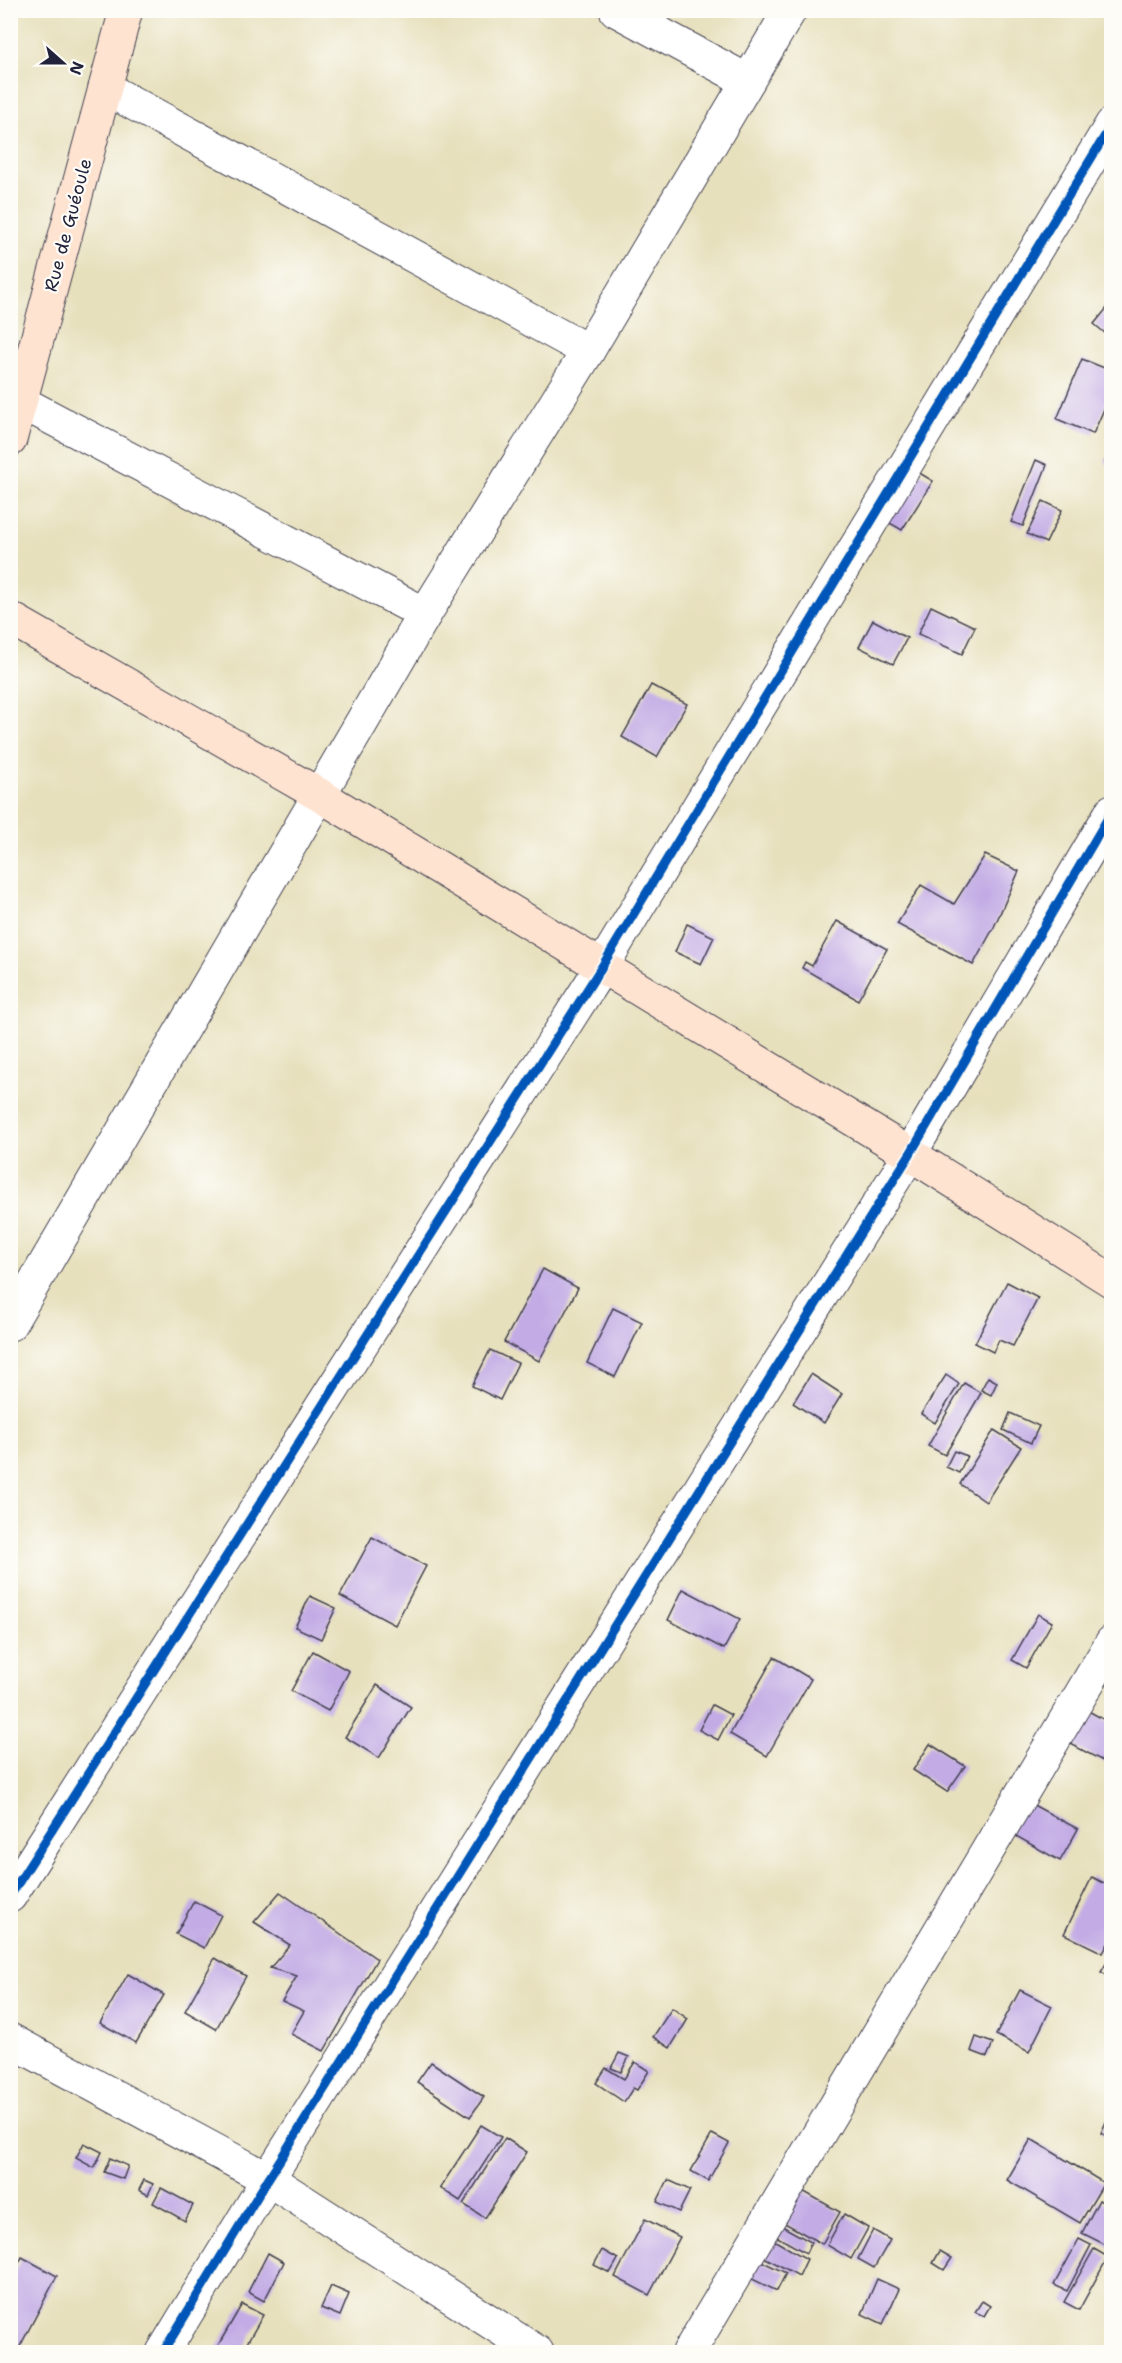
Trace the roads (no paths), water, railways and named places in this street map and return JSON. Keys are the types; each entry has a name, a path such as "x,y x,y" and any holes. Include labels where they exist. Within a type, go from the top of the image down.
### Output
{"main road":[{"name":"Rue de Guéoule","path":"10,440 126,10"},
{"path":"10,618 318,794 910,1154 1112,1281"}],"street":[{"path":"616,10 748,81"},
{"path":"10,1324 318,794 425,614 588,351 790,10"},
{"path":"105,88 588,351"},
{"path":"10,1896 602,968 1112,124"},
{"path":"21,402 425,614"},
{"path":"163,2352 268,2179 910,1154 1112,811"},
{"path":"688,2352 1112,1642"},
{"path":"10,2040 268,2179 537,2352"}]}
